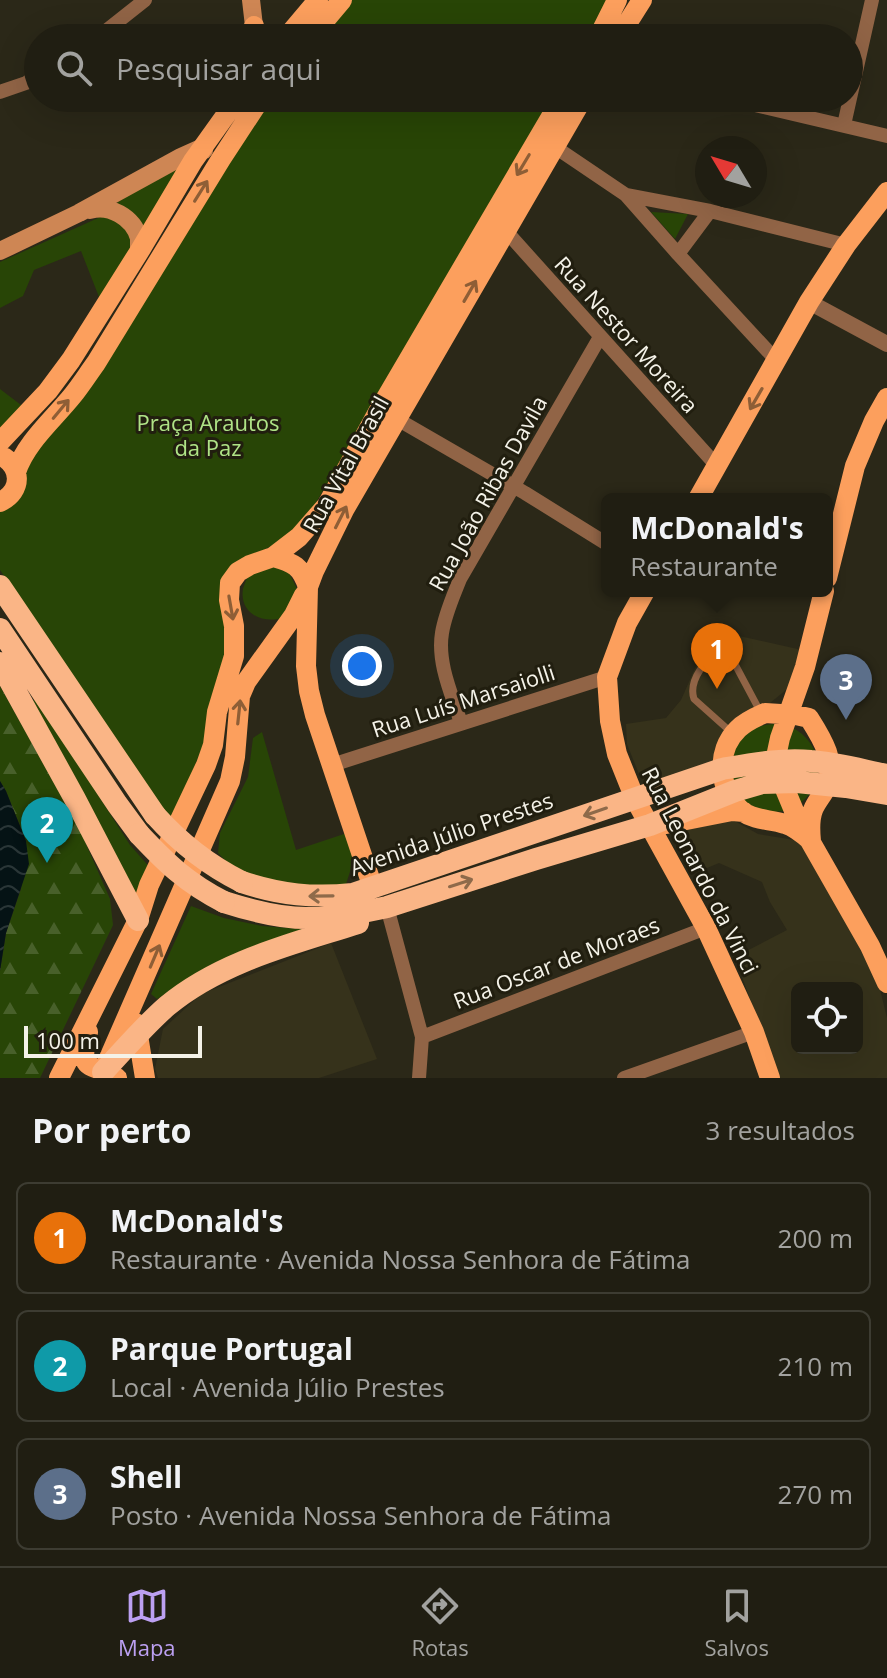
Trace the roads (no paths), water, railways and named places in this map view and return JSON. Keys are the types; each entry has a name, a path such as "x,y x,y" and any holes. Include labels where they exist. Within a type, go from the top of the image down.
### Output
{"highway":[{"name":"Avenida Júlio Prestes","path":"0,586 155,815 178,841 242,882 279,893 303,897 353,894 722,769 780,772"},
{"name":"Avenida Júlio Prestes","path":"0,629 108,792 139,834 165,862 182,877 224,902 277,916 312,918 387,907 650,825 762,783 780,772"},
{"path":"0,663 138,920"},
{"path":"780,772 887,775"},
{"path":"829,775 887,794"},
{"path":"107,1076 138,1033 168,1005 225,970 371,918 387,907"}],"main road":[{"path":"251,0 253,24"},
{"path":"298,24 318,0"},
{"path":"322,24 342,0"},
{"path":"605,24 617,0"},
{"path":"627,24 642,0"},
{"path":"0,442 64,370 201,148 228,112"},
{"path":"0,502 15,488 20,460 96,363 252,112"},
{"name":"Rua Vital Brasil","path":"138,920 149,885 213,745 217,712 234,656 230,583 238,572 273,557 299,537 327,505 379,410 554,112"},
{"name":"Rua Vital Brasil","path":"373,888 309,691 306,637 308,587 344,510 575,112"},
{"path":"201,148 221,159"},
{"path":"0,251 201,148"},
{"path":"701,493 809,302 846,245 887,192"},
{"path":"79,213 98,207 115,211 127,219 139,239 139,252"},
{"path":"833,554 855,466 887,398"},
{"path":"0,455 9,460 16,472"},
{"path":"94,1005 84,1049 85,1060 90,1067 107,1076 137,996 230,781 240,696 246,682 294,615 308,587 303,572 296,566 273,557"},
{"name":"Rua Leonardo da Vinci","path":"642,597 627,623 607,677 610,721 617,754 635,799 706,928 754,1032 770,1078"},
{"path":"823,597 806,677 805,700 799,716 780,738 780,772 792,809 870,946 887,983"},
{"path":"744,812 728,794 723,780 724,754 739,728 783,702 806,677"},
{"path":"763,714 799,716 828,750 829,775 813,808 811,841"},
{"path":"650,825 732,811 744,812 796,828 811,841"},
{"path":"59,1078 138,920"},
{"path":"137,996 135,1021 145,1078"}],"street":[{"path":"863,40 872,0"},
{"path":"114,24 142,1"},
{"path":"0,92 24,84"},
{"path":"787,112 887,136"},
{"path":"844,125 847,112"},
{"path":"555,147 626,195 777,361"},
{"path":"626,195 710,211 846,245"},
{"path":"678,254 710,211"},
{"name":"Rua Nestor Moreira","path":"505,230 717,466"},
{"path":"809,302 887,344"},
{"name":"Rua João Ribas Davila","path":"461,723 442,661 441,635 449,606 460,579 600,337"},
{"path":"397,419 601,540"},
{"name":"Rua Luís Marsaiolli","path":"332,765 607,677"},
{"path":"387,907 422,1037 419,1078"},
{"name":"Rua Oscar de Moraes","path":"422,1037 706,928"},
{"path":"624,1078 754,1032"}],"lane":[{"path":"734,734 692,694 701,667 718,652 724,650 729,653 763,714"}],"water":[{"path":"0,781 26,841 29,864 6,933 0,971"}],"place":[{"name":"McDonald's","path":"717,689"},
{"name":"Shell","path":"846,720"},
{"name":"Parque Portugal","path":"47,863"}],"park label":[{"name":"Praça Arautos da Paz","path":"208,434"}]}
